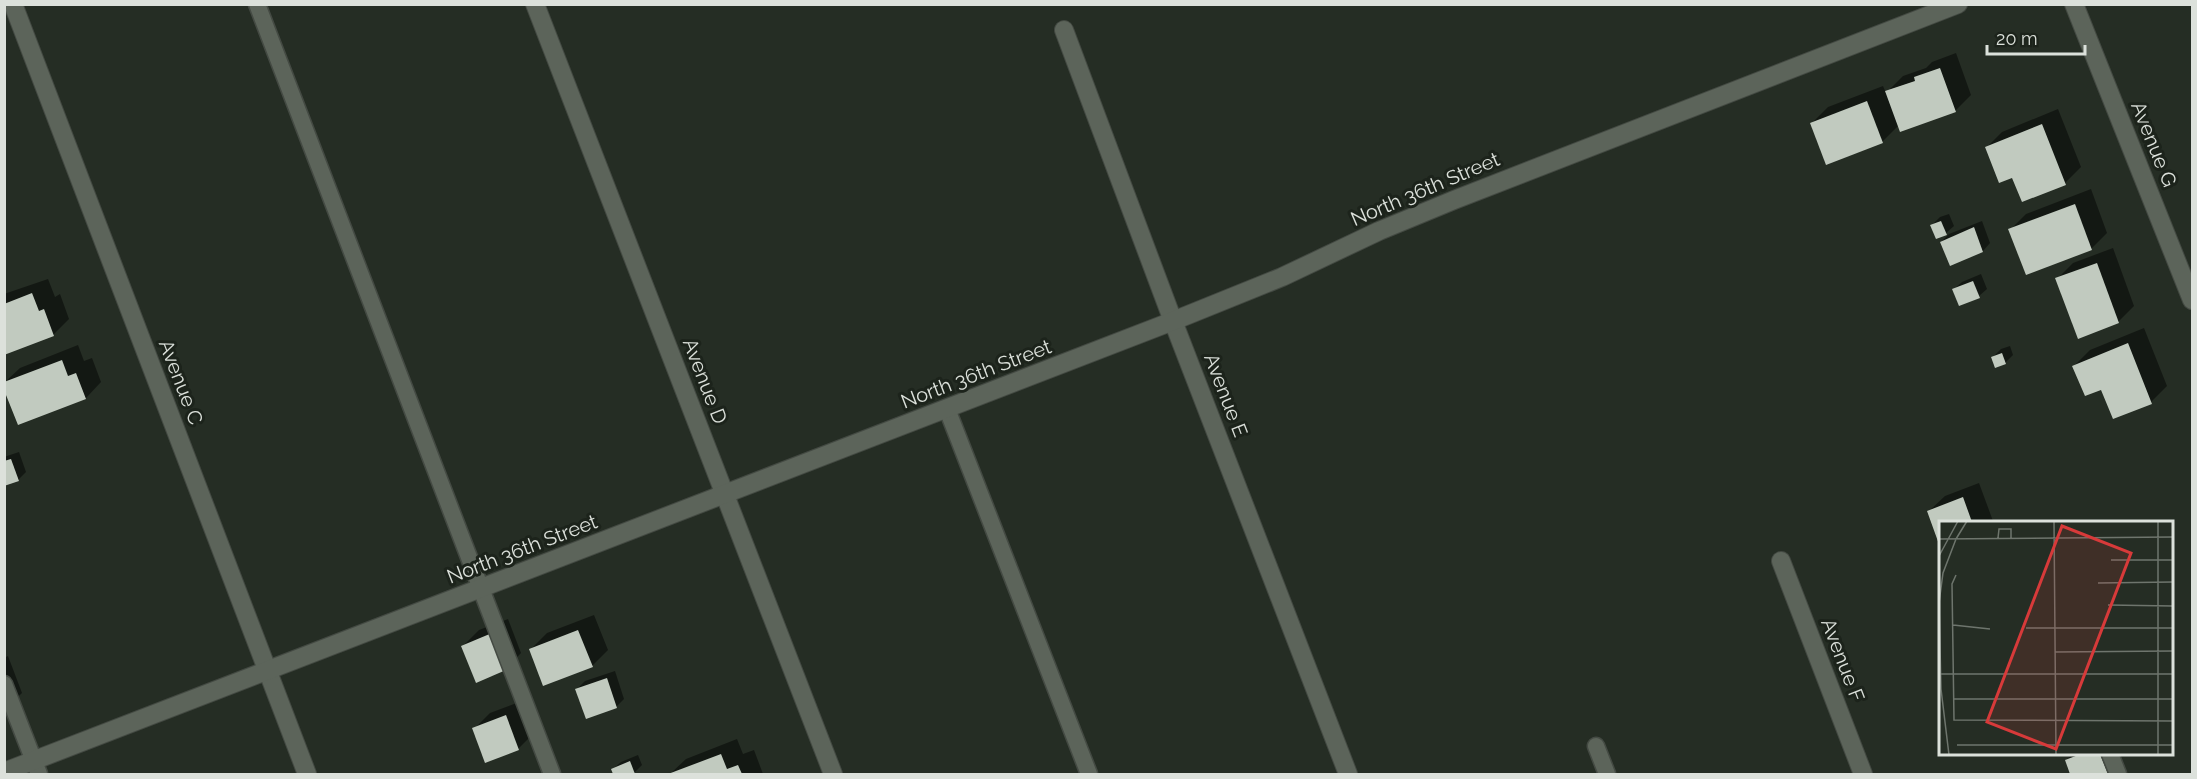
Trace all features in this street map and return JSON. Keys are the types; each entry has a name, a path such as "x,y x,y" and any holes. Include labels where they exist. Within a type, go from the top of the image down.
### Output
{"street":[{"name":"Avenue C","path":"13,4 307,774"},
{"name":"Avenue D","path":"535,4 832,774"},
{"name":"North 36th Street","path":"4,772 37,768 267,671 1173,321 1282,277 1379,231 1454,200 1958,4"},
{"name":"Avenue G","path":"2074,4 2193,300"},
{"name":"Avenue E","path":"1064,30 1173,321 1348,774"},
{"name":"Avenue F","path":"1781,561 1863,774"}],"lane":[{"path":"257,4 552,774"},
{"path":"948,409 1089,774"},
{"path":"4,684 37,768"},
{"path":"1596,746 1607,774"},
{"path":"2111,755 2118,774"}],"building":[{"path":"1940,68 1956,112 1900,132 1885,91 1915,81 1914,77"},
{"path":"1867,101 1883,143 1826,165 1810,123"},
{"path":"2042,124 2066,185 2022,202 2012,178 1999,183 1985,147"},
{"path":"2075,204 2092,250 2026,275 2008,229"},
{"path":"1941,221 1947,235 1936,239 1930,225"},
{"path":"1974,227 1983,252 1950,266 1940,242"},
{"path":"2097,263 2119,323 2078,339 2055,278"},
{"path":"1973,281 1980,298 1959,306 1952,289"},
{"path":"32,293 39,311 44,309 54,336 4,355 4,304"},
{"path":"2128,343 2152,404 2113,419 2101,390 2085,396 2072,366"},
{"path":"2002,353 2006,364 1995,368 1991,357"},
{"path":"62,360 68,376 76,373 86,399 18,425 4,390 4,382"},
{"path":"11,459 19,481 4,486 4,461"},
{"path":"1963,497 1972,521 1939,521 1939,544 1927,511"},
{"path":"578,630 593,667 543,686 529,649"},
{"path":"492,633 506,670 476,683 461,646"},
{"path":"607,678 617,708 586,719 575,689"},
{"path":"506,715 519,750 485,763 472,728"},
{"path":"721,754 727,769 738,765 742,774 668,774"},
{"path":"2078,755 2100,755 2108,774 2070,774 2065,760"},
{"path":"630,761 635,774 613,774 611,769"}]}
